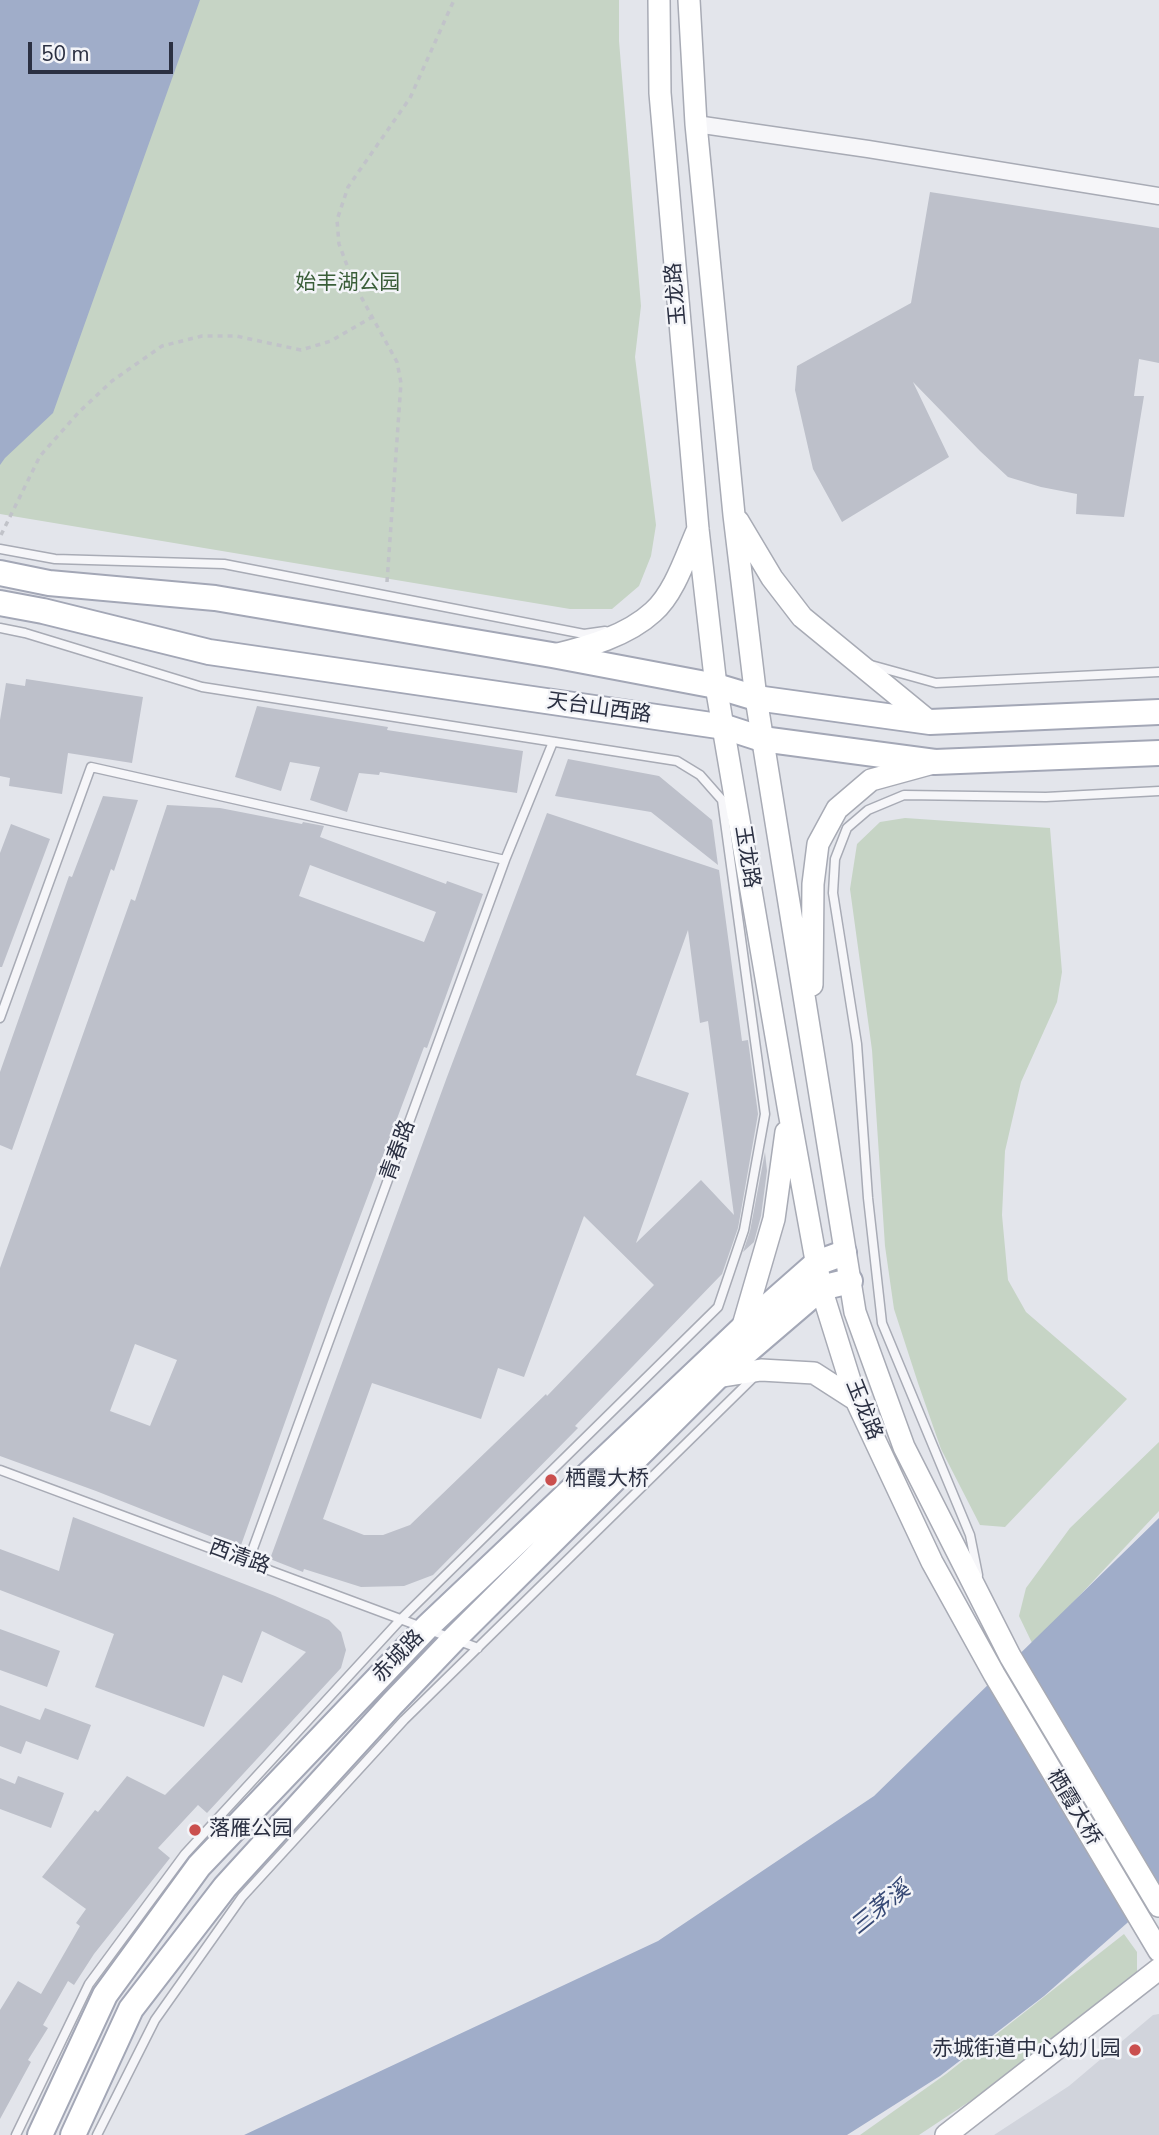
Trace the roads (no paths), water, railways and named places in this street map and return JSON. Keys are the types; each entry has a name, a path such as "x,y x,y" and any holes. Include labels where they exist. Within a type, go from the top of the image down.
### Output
{"main road":[{"name":"玉龙路","path":"659,0 660,93 698,529 716,686 821,1288 856,1400 932,1562 994,1674"},
{"name":"玉龙路","path":"689,0 696,124 734,515 756,698 855,1312 904,1447 1010,1656"},
{"path":"734,515 772,578 802,617 930,722"},
{"path":"552,655 586,647 630,628 655,612 676,579 698,529"},
{"name":"天台山西路","path":"0,573 49,583 215,598 552,655 716,686 756,698 930,722 1159,712"},
{"name":"天台山西路","path":"0,603 209,652 725,727 762,739 934,762 1159,753"},
{"path":"811,1043 813,884 818,844 836,809 871,780 934,762"},
{"path":"742,1329 774,1219 789,1112"},
{"name":"赤城路","path":"40,2135 105,1995 199,1866 427,1627 742,1329 817,1263 844,1253"},
{"name":"赤城路","path":"73,2135 131,2009 225,1887 455,1638 717,1377 821,1288 850,1282"},
{"path":"717,1377 761,1370 814,1373 856,1400"},
{"name":"栖霞大桥","path":"1010,1656 1159,1906"},
{"name":"栖霞大桥","path":"994,1674 1156,1947"},
{"path":"946,2135 1159,1969"}],"street":[{"path":"696,124 1159,196"}],"lane":[{"path":"0,549 55,559 224,564 584,634 630,628"},
{"path":"0,628 25,633 202,687 677,761 700,775 722,800 765,1114 744,1230 718,1307 402,1618 185,1854 89,1984 16,2135"},
{"path":"854,661 936,683 1159,672"},
{"name":"青春路","path":"248,1562 505,860 553,743"},
{"path":"0,1018 91,767 505,860"},
{"path":"985,1606 970,1535 882,1323 868,1198 857,1044 833,893 835,859 847,828 868,810 904,795 1046,797 1159,791"},
{"path":"97,2135 155,2020 242,1897 404,1720 761,1370"},
{"name":"西清路","path":"0,1470 478,1648"}],"water":[{"path":"0,0 200,0 53,413 0,465"},
{"name":"三茅溪","path":"1159,1518 1159,1895 1044,1996 940,2076 847,2135 244,2135 658,1941 874,1796"}],"place":[{"name":"栖霞大桥","path":"551,1480"},
{"name":"落雁公园","path":"195,1830"},
{"name":"赤城街道中心幼儿园","path":"1135,2050"}],"park label":[{"name":"始丰湖公园","path":"348,284"}]}
